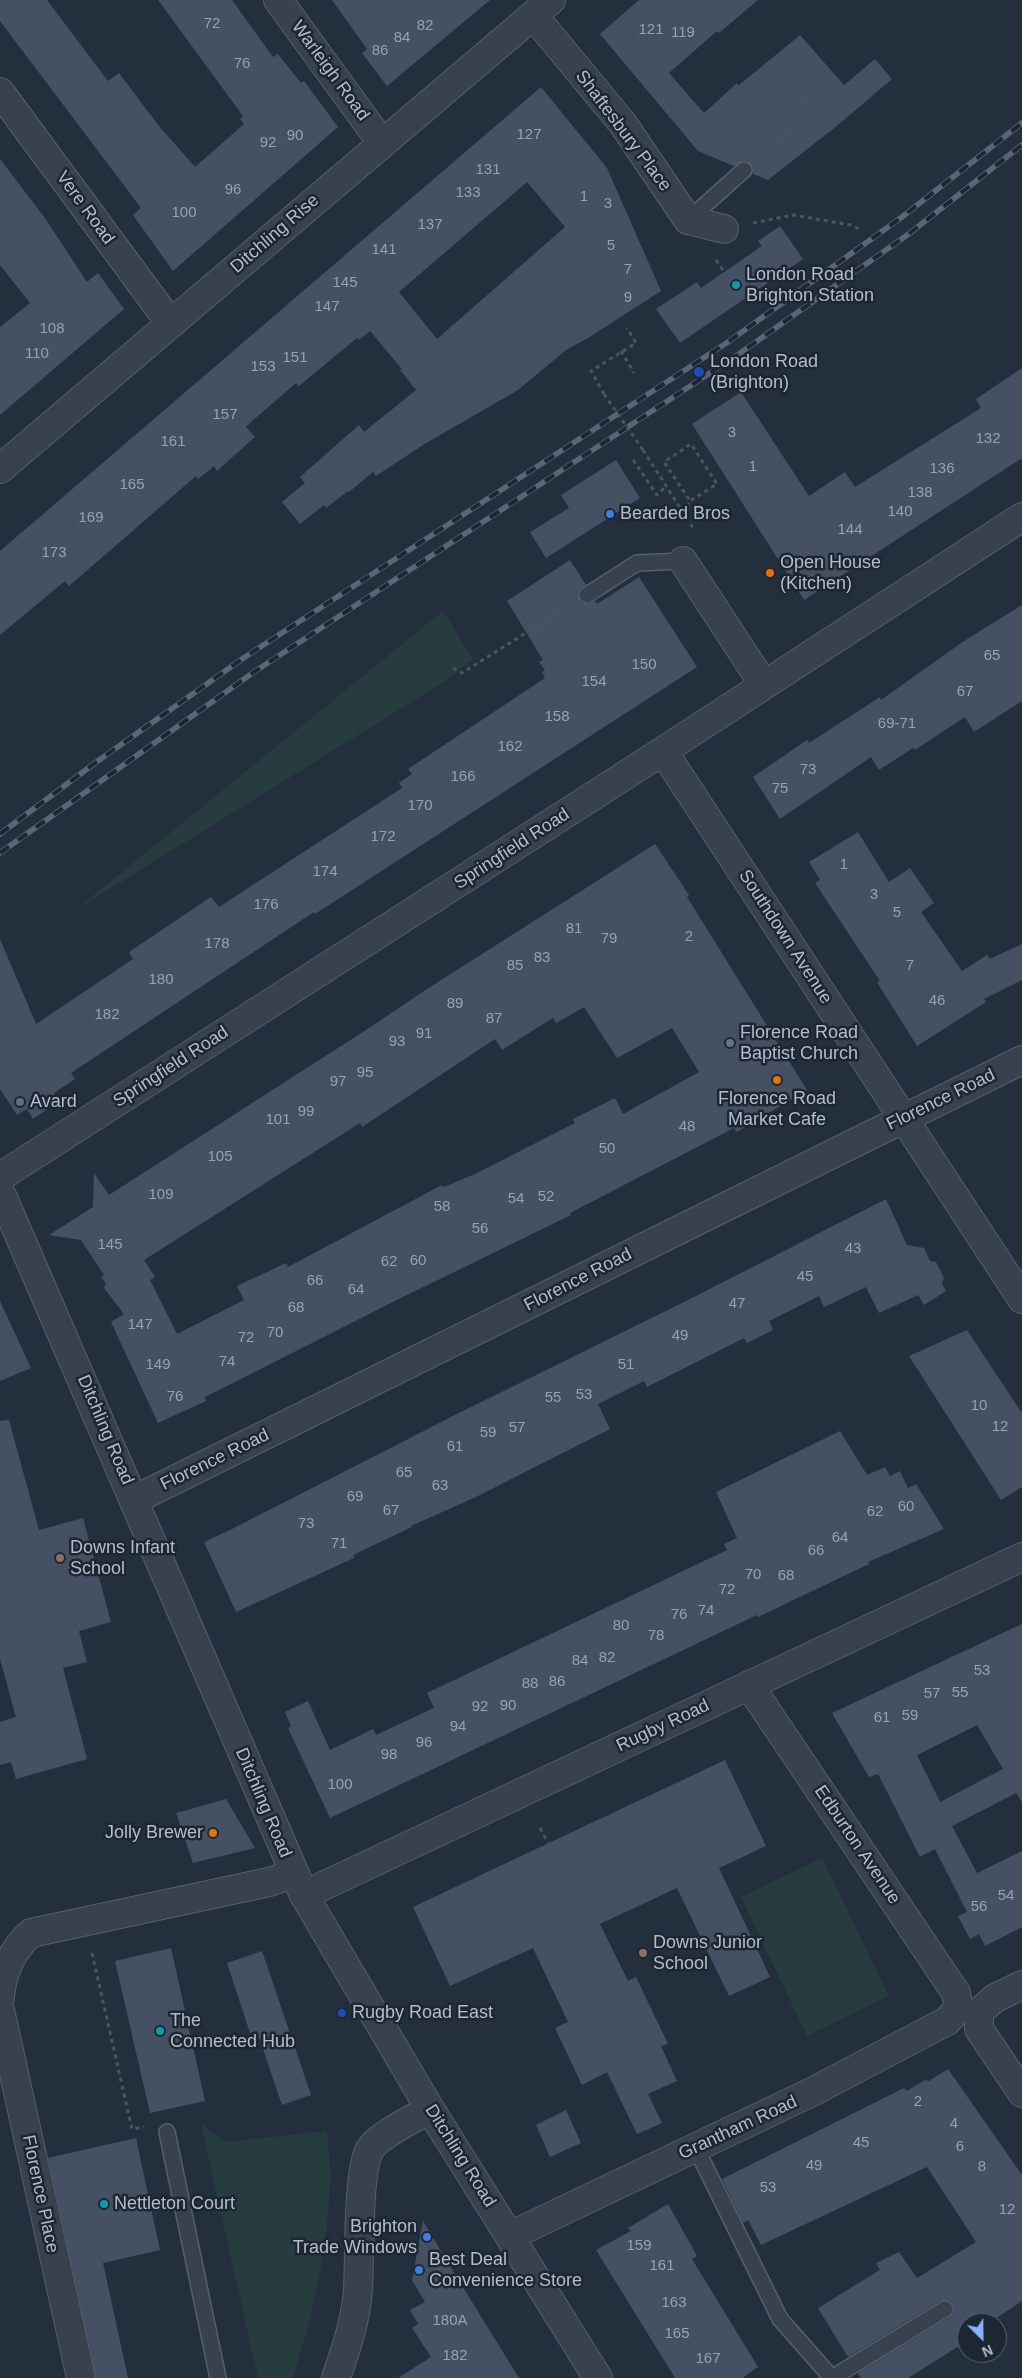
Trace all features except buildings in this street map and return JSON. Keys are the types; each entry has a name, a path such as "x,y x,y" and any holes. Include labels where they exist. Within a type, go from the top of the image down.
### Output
{"street":[{"name":"Warleigh Road","path":"278,0 382,143"},
{"name":"Ditchling Rise","path":"0,469 542,8"},
{"name":"Shaftesbury Place","path":"542,8 688,220"},
{"name":"Vere Road","path":"0,92 171,324"},
{"path":"688,220 724,229"},
{"name":"Springfield Road","path":"0,1177 1022,518"},
{"path":"683,561 764,686"},
{"name":"Southdown Avenue","path":"663,751 1022,1299"},
{"name":"Florence Road","path":"134,1500 1022,1060"},
{"name":"Ditchling Road","path":"0,1191 299,1884 430,2109 598,2378"},
{"name":"Rugby Road","path":"299,1884 750,1685 1022,1557"},
{"name":"Edburton Avenue","path":"750,1685 969,2010 979,2029 1022,2093"},
{"path":"0,1997 4,1975 21,1942 31,1932 269,1882 299,1884"},
{"name":"Grantham Road","path":"510,2236 812,2092 946,2021 1022,1985"},
{"name":"Florence Place","path":"0,2010 80,2378"},
{"path":"336,2378 352,2327 358,2292 362,2186 367,2158 376,2142 430,2109"}],"lane":[{"path":"688,220 744,170"},
{"path":"587,595 637,563 683,561"},
{"path":"167,2132 218,2378"},
{"path":"696,2148 780,2319 832,2378 945,2309"}],"path":[{"path":"780,140 812,113 796,94"},
{"path":"724,229 793,214 851,224 861,230"},
{"path":"719,264 724,272"},
{"path":"627,328 636,343 591,371 604,394 643,450 700,539 683,561"},
{"path":"621,351 634,372"},
{"path":"683,513 690,501 717,484 691,444 664,462 690,501"},
{"path":"633,460 657,495 666,486"},
{"path":"453,668 462,673 587,595"},
{"path":"540,1828 548,1843"},
{"path":"85,1920 132,2129 151,2125 167,2132"}],"green space":[{"path":"443,611 473,659 447,680 74,911"},
{"path":"822,1858 889,1996 807,2036 741,1897"},
{"path":"201,2124 226,2142 327,2131 330,2177 327,2228 319,2279 293,2378 258,2378"}],"railway":[{"path":"0,834 95,763 245,657 728,342 902,217 1022,123"},
{"path":"0,853 254,672 736,356 910,233 1022,145"}],"place":[{"name":"London Road Brighton Station","path":"736,285"},
{"name":"London Road (Brighton)","path":"699,372"},
{"name":"Bearded Bros","path":"610,514"},
{"name":"Open House (Kitchen)","path":"770,573"},
{"name":"Florence Road Baptist Church","path":"730,1043"},
{"name":"Florence Road Market Cafe","path":"777,1080"},
{"name":"Avard","path":"20,1102"},
{"name":"Downs Infant School","path":"60,1558"},
{"name":"Jolly Brewer","path":"213,1833"},
{"name":"Downs Junior School","path":"643,1953"},
{"name":"Rugby Road East","path":"342,2013"},
{"name":"The Connected Hub","path":"160,2031"},
{"name":"Nettleton Court","path":"104,2204"},
{"name":"Brighton Trade Windows","path":"427,2237"},
{"name":"Best Deal Convenience Store","path":"419,2270"}]}
